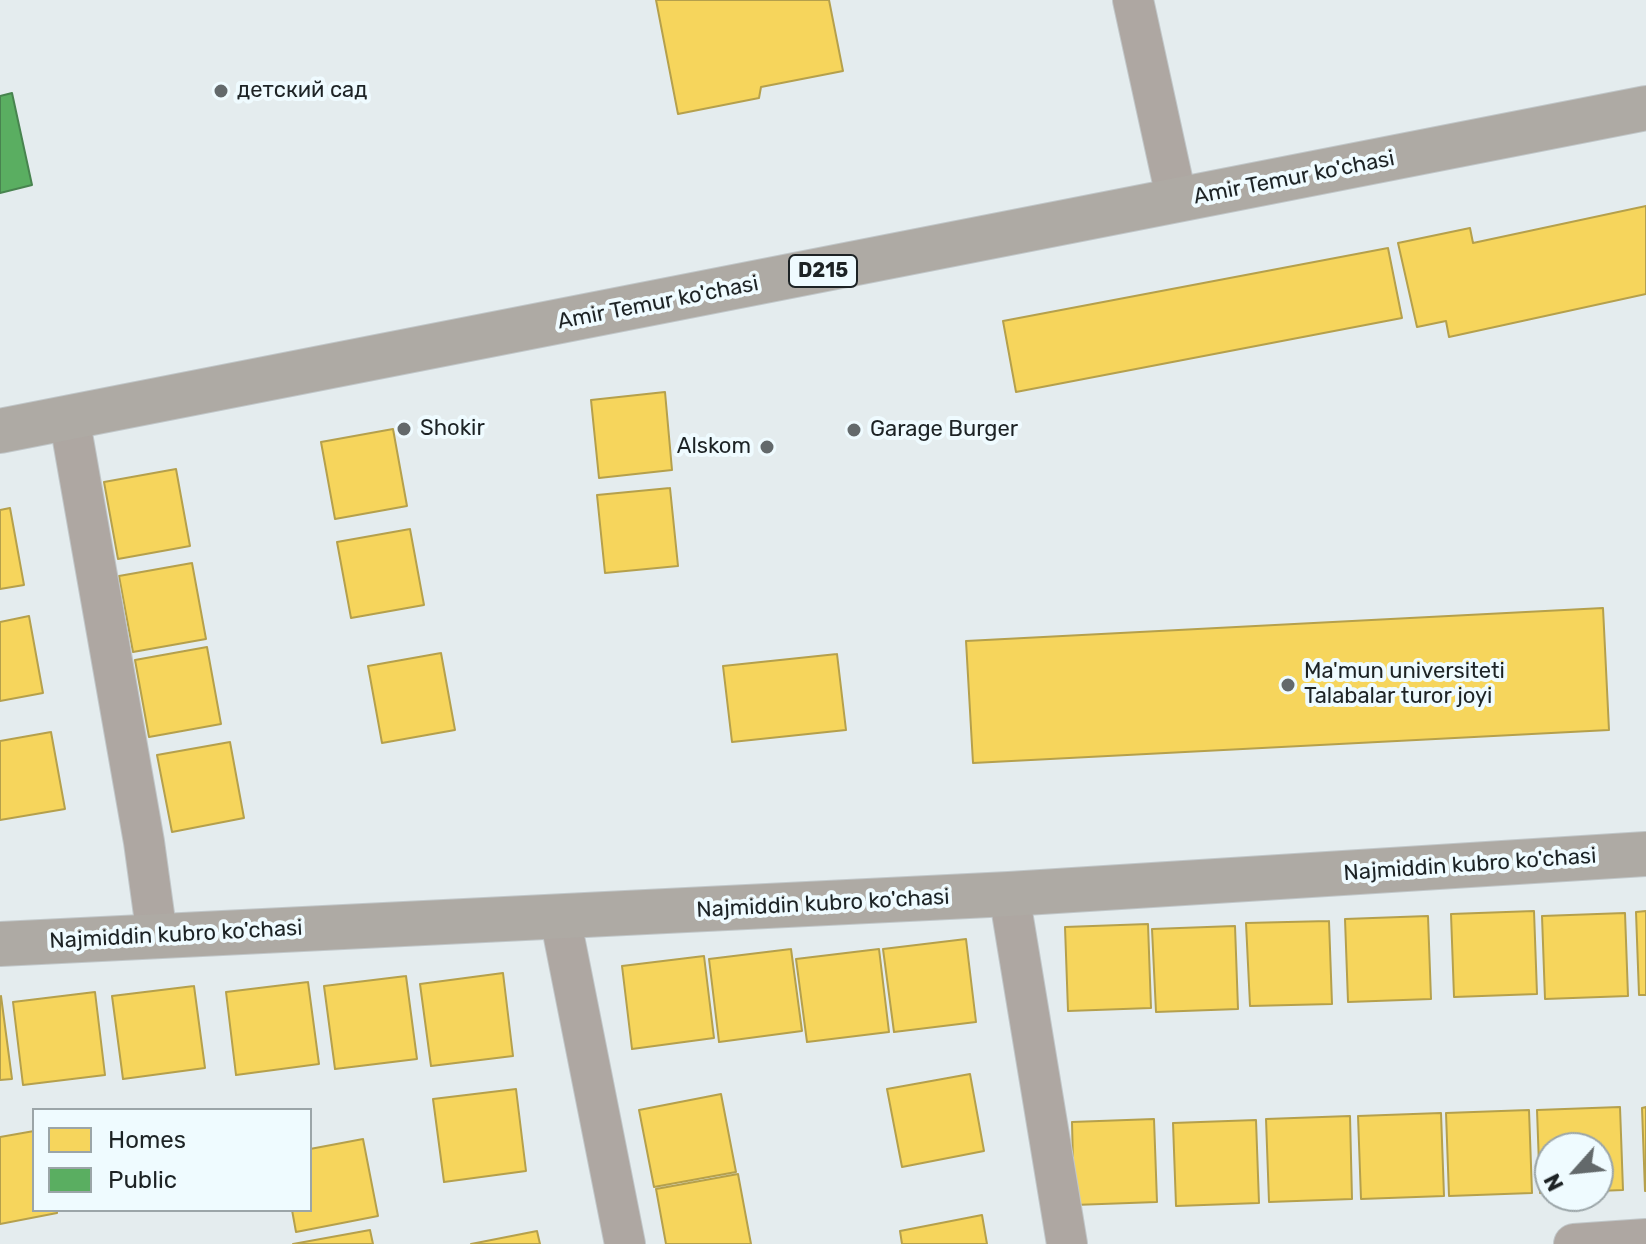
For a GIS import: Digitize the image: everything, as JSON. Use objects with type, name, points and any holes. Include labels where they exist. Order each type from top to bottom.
[{"type":"main road","name":"Amir Temur ko'chasi","points":[[0,431],[1646,108]]},
{"type":"main road","name":"Najmiddin kubro ko'chasi","points":[[0,944],[1009,894],[1646,854]]},
{"type":"street","points":[[1133,0],[1177,201]]},
{"type":"street","points":[[69,417],[144,842],[157,936]]},
{"type":"street","points":[[1009,894],[1067,1244]]},
{"type":"street","points":[[560,917],[625,1244]]},
{"type":"street","points":[[1574,1244],[1646,1239]]},
{"type":"building: Homes","points":[[656,0],[829,0],[843,71],[761,87],[759,98],[678,114]]},
{"type":"building: Homes","points":[[1646,206],[1646,294],[1449,337],[1446,321],[1417,327],[1398,243],[1470,228],[1473,243]]},
{"type":"building: Homes","points":[[1388,248],[1402,318],[1016,392],[1003,321]]},
{"type":"building: Homes","points":[[665,392],[672,470],[599,478],[591,400]]},
{"type":"building: Homes","points":[[393,429],[407,506],[335,519],[321,442]]},
{"type":"building: Homes","points":[[176,469],[190,546],[118,559],[104,482]]},
{"type":"building: Homes","points":[[670,488],[678,566],[605,573],[597,495]]},
{"type":"building: Homes","points":[[10,508],[24,585],[0,589],[0,510]]},
{"type":"building: Homes","points":[[410,529],[424,605],[351,618],[337,542]]},
{"type":"building: Homes","points":[[192,563],[206,639],[133,652],[119,576]]},
{"type":"building: Homes","name":"Ma'mun universiteti Talabalar turor joyi","points":[[1603,608],[1609,730],[973,763],[966,641]]},
{"type":"building: Homes","points":[[29,616],[43,693],[0,701],[0,622]]},
{"type":"building: Homes","points":[[207,647],[221,724],[149,737],[135,660]]},
{"type":"building: Homes","points":[[441,653],[455,730],[382,743],[368,666]]},
{"type":"building: Homes","points":[[837,654],[846,730],[732,742],[723,666]]},
{"type":"building: Homes","points":[[51,732],[65,809],[0,820],[0,741]]},
{"type":"building: Homes","points":[[230,742],[244,818],[172,832],[157,755]]},
{"type":"building: Homes","points":[[1534,911],[1537,994],[1454,997],[1451,914]]},
{"type":"building: Homes","points":[[1646,911],[1646,995],[1639,995],[1636,912]]},
{"type":"building: Homes","points":[[1625,913],[1628,996],[1545,999],[1542,916]]},
{"type":"building: Homes","points":[[1428,916],[1431,999],[1348,1002],[1345,919]]},
{"type":"building: Homes","points":[[1329,921],[1332,1004],[1250,1006],[1246,923]]},
{"type":"building: Homes","points":[[1148,924],[1151,1008],[1068,1011],[1065,927]]},
{"type":"building: Homes","points":[[1235,926],[1238,1009],[1156,1012],[1152,929]]},
{"type":"building: Homes","points":[[966,939],[976,1022],[894,1032],[883,949]]},
{"type":"building: Homes","points":[[791,949],[802,1031],[719,1042],[709,959]]},
{"type":"building: Homes","points":[[879,949],[889,1032],[807,1042],[796,959]]},
{"type":"building: Homes","points":[[704,956],[714,1038],[632,1049],[622,966]]},
{"type":"building: Homes","points":[[503,973],[513,1056],[431,1066],[420,984]]},
{"type":"building: Homes","points":[[406,976],[417,1059],[335,1069],[324,986]]},
{"type":"building: Homes","points":[[308,982],[319,1064],[236,1075],[226,992]]},
{"type":"building: Homes","points":[[194,986],[205,1068],[123,1079],[112,996]]},
{"type":"building: Homes","points":[[95,992],[105,1075],[23,1085],[13,1002]]},
{"type":"building: Homes","points":[[0,997],[12,1079],[0,1080]]},
{"type":"building: Homes","points":[[970,1074],[984,1151],[902,1167],[887,1089]]},
{"type":"building: Homes","points":[[516,1089],[526,1171],[444,1182],[433,1099]]},
{"type":"building: Homes","points":[[721,1094],[736,1172],[654,1187],[639,1110]]},
{"type":"building: Homes","points":[[1620,1107],[1623,1190],[1614,1190],[1614,1132],[1538,1132],[1537,1110]]},
{"type":"building: Homes","points":[[1646,1107],[1646,1191],[1645,1191],[1642,1108]]},
{"type":"building: Homes","points":[[1529,1110],[1532,1193],[1449,1196],[1446,1113]]},
{"type":"building: Homes","points":[[1441,1113],[1444,1196],[1361,1199],[1358,1116]]},
{"type":"building: Homes","points":[[1350,1116],[1352,1199],[1269,1202],[1266,1119]]},
{"type":"building: Homes","points":[[1154,1119],[1157,1202],[1074,1205],[1072,1122]]},
{"type":"building: Homes","points":[[1256,1120],[1259,1203],[1176,1206],[1173,1123]]},
{"type":"building: Homes","points":[[32,1131],[32,1212],[57,1213],[0,1224],[0,1137]]},
{"type":"building: Homes","points":[[363,1139],[378,1216],[296,1232],[292,1212],[312,1212],[312,1149]]},
{"type":"building: Homes","points":[[738,1174],[751,1244],[666,1244],[656,1189]]},
{"type":"building: Homes","points":[[982,1215],[987,1244],[902,1244],[900,1231]]},
{"type":"building: Homes","points":[[370,1230],[373,1244],[293,1244]]},
{"type":"building: Homes","points":[[537,1231],[540,1244],[471,1244]]},
{"type":"building: Public","points":[[12,93],[32,185],[0,193],[0,96]]},
{"type":"place","name":"детский сад","points":[[221,91]]},
{"type":"place","name":"Shokir","points":[[404,429]]},
{"type":"place","name":"Garage Burger","points":[[854,430]]},
{"type":"place","name":"Alskom","points":[[767,447]]},
{"type":"place","name":"Ma'mun universiteti Talabalar turor joyi","points":[[1288,685]]}]
